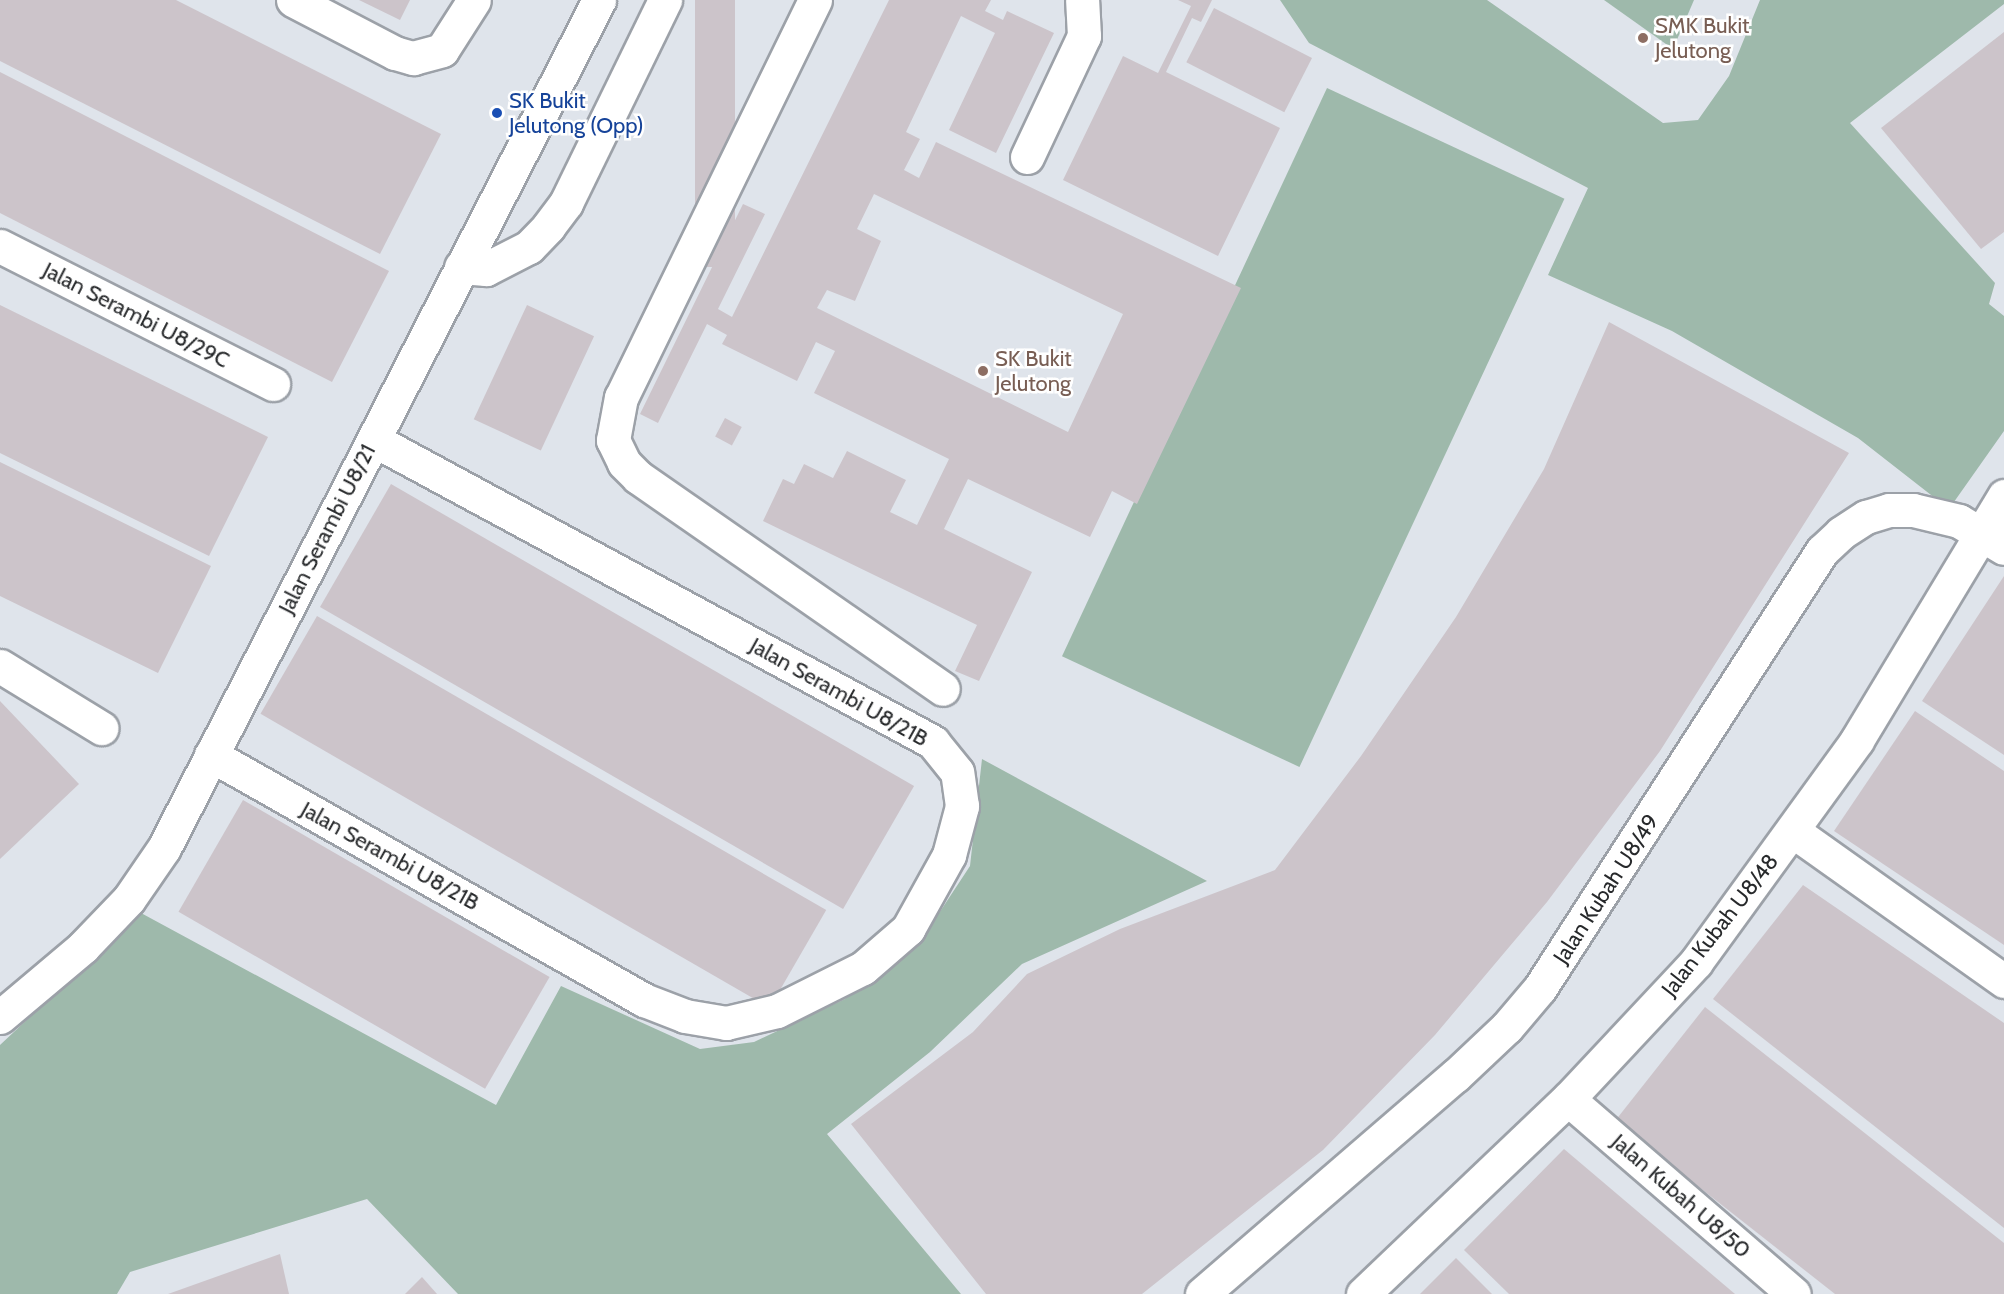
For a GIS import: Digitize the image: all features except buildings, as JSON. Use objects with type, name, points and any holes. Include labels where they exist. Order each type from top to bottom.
[{"type":"street","points":[[293,0],[395,53],[413,57],[442,50],[455,36],[474,0]]},
{"type":"street","name":"Jalan Serambi U8/21","points":[[0,1017],[82,947],[129,899],[164,848],[599,0]]},
{"type":"street","points":[[461,267],[486,269],[529,247],[548,227],[566,203],[665,0]]},
{"type":"street","points":[[815,0],[621,397],[612,440],[624,463],[638,477],[943,689]]},
{"type":"street","points":[[1027,157],[1084,36],[1082,0]]},
{"type":"street","name":"Jalan Serambi U8/29C","points":[[0,246],[273,384]]},
{"type":"street","name":"Jalan Serambi U8/21B","points":[[211,755],[644,1000],[685,1016],[726,1023],[777,1011],[863,968],[908,929],[950,855],[962,806],[957,772],[933,742],[374,440]]},
{"type":"street","name":"Jalan Kubah U8/48","points":[[1362,1294],[1568,1099],[1696,962],[1857,740],[1991,541],[2004,496]]},
{"type":"street","name":"Jalan Kubah U8/49","points":[[1202,1294],[1455,1076],[1507,1027],[1540,988],[1822,552],[1841,533],[1866,517],[1888,510],[1913,510],[1959,521],[1991,541]]},
{"type":"street","points":[[0,666],[101,728]]},
{"type":"street","points":[[1793,831],[2004,981]]},
{"type":"street","name":"Jalan Kubah U8/50","points":[[1568,1099],[1794,1294]]},
{"type":"green space","points":[[1280,0],[1487,0],[1663,123],[1698,120],[1729,76],[1760,0],[2004,0],[2004,4],[1850,123],[1995,283],[1989,304],[2004,316],[2004,431],[1949,509],[1858,438],[1672,331],[1548,275],[1588,188],[1309,43]]},
{"type":"green space","points":[[1604,0],[1694,0],[1673,49]]},
{"type":"green space","points":[[1327,88],[1564,199],[1299,767],[1062,656]]},
{"type":"green space","points":[[982,759],[1207,881],[1022,964],[930,1052],[827,1134],[961,1294],[458,1294],[367,1199],[130,1272],[117,1294],[0,1294],[0,1045],[141,913],[496,1105],[561,986],[700,1049],[754,1042],[845,999],[920,942],[970,866]]},
{"type":"place","name":"SMK Bukit Jelutong","points":[[1643,38]]},
{"type":"place","name":"SK Bukit Jelutong (Opp)","points":[[497,113]]},
{"type":"place","name":"SK Bukit Jelutong","points":[[983,371]]}]
